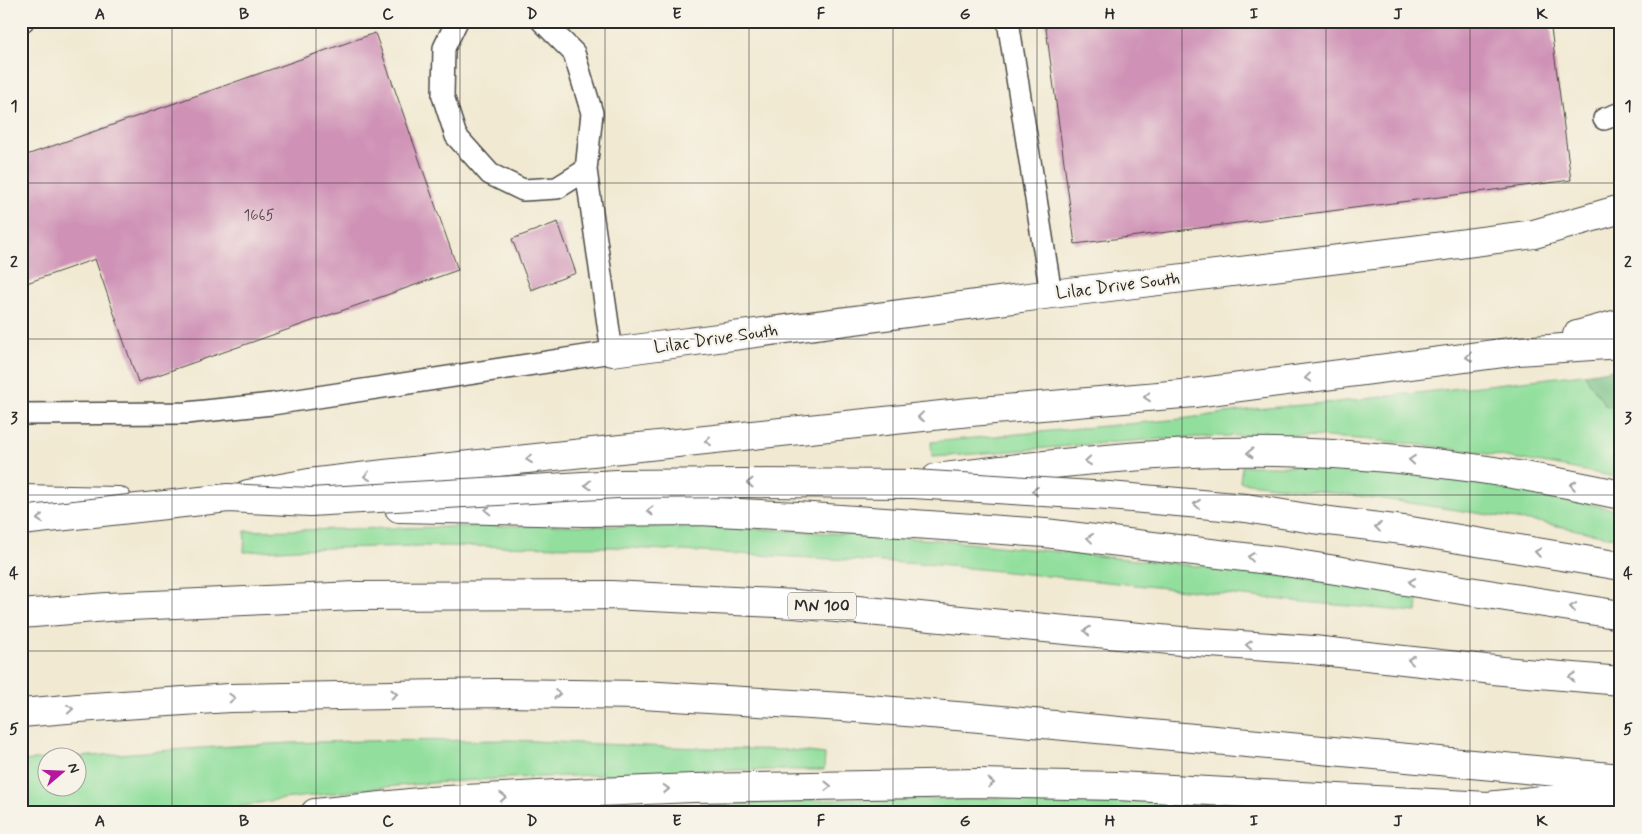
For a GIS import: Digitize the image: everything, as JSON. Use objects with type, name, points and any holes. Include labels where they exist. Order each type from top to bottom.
[{"type":"main road","name":"Lilac Drive South","points":[[612,352],[1051,294],[1534,234],[1621,209]]},
{"type":"main road","points":[[1518,351],[1621,323]]},
{"type":"main road","points":[[21,521],[228,498],[309,483],[970,412],[1194,392],[1518,351],[1621,344]]},
{"type":"main road","points":[[699,511],[1048,465],[1193,453],[1345,455],[1422,461],[1494,471],[1621,495]]},
{"type":"main road","points":[[228,498],[310,502],[452,492],[617,484],[914,484],[1109,496],[1246,508],[1313,519],[1411,531],[1621,566]]},
{"type":"main road","points":[[21,499],[584,512],[699,511],[893,522],[1054,534],[1285,562],[1621,615]]},
{"type":"main road","name":"MN 100","points":[[21,614],[108,607],[356,596],[611,595],[795,604],[1181,640],[1313,650],[1621,681]]},
{"type":"main road","points":[[21,713],[229,698],[495,693],[642,695],[969,716],[1621,778]]},
{"type":"main road","points":[[315,813],[429,801],[575,793],[978,783],[1117,786],[1488,806],[1621,791]]},
{"type":"lane","points":[[457,21],[444,48],[443,96],[456,136],[490,174],[523,190],[557,188],[586,170]]},
{"type":"lane","points":[[21,414],[186,413],[272,404],[612,352],[586,170],[592,113],[574,53],[542,21]]},
{"type":"lane","points":[[1008,21],[1051,294]]},
{"type":"green space","points":[[1621,368],[1621,410],[1605,405],[1584,374]]},
{"type":"green space","points":[[1584,374],[1605,405],[1621,410],[1621,478],[1543,463],[1464,451],[1385,441],[1306,436],[1212,436],[932,457],[931,442],[1181,419],[1255,409],[1337,402]]},
{"type":"green space","points":[[1242,466],[1340,468],[1411,474],[1552,496],[1621,511],[1621,539],[1543,523],[1383,499],[1240,482]]},
{"type":"green space","points":[[551,525],[763,529],[939,540],[1256,572],[1350,585],[1418,597],[1417,612],[939,565],[612,547],[416,546],[244,552],[245,531]]},
{"type":"green space","points":[[510,740],[790,750],[825,754],[824,770],[739,770],[445,782],[275,800],[208,813],[21,813],[21,761],[38,760],[38,796],[88,796],[88,756],[293,743]]},
{"type":"green space","points":[[1003,797],[1186,802],[1312,813],[507,813],[850,799]]},
{"type":"building","points":[[1045,21],[1550,21],[1571,180],[1075,244]]},
{"type":"building","points":[[375,33],[458,270],[138,382],[95,259],[21,285],[21,157]]},
{"type":"building","points":[[558,222],[576,273],[531,290],[512,239]]}]
